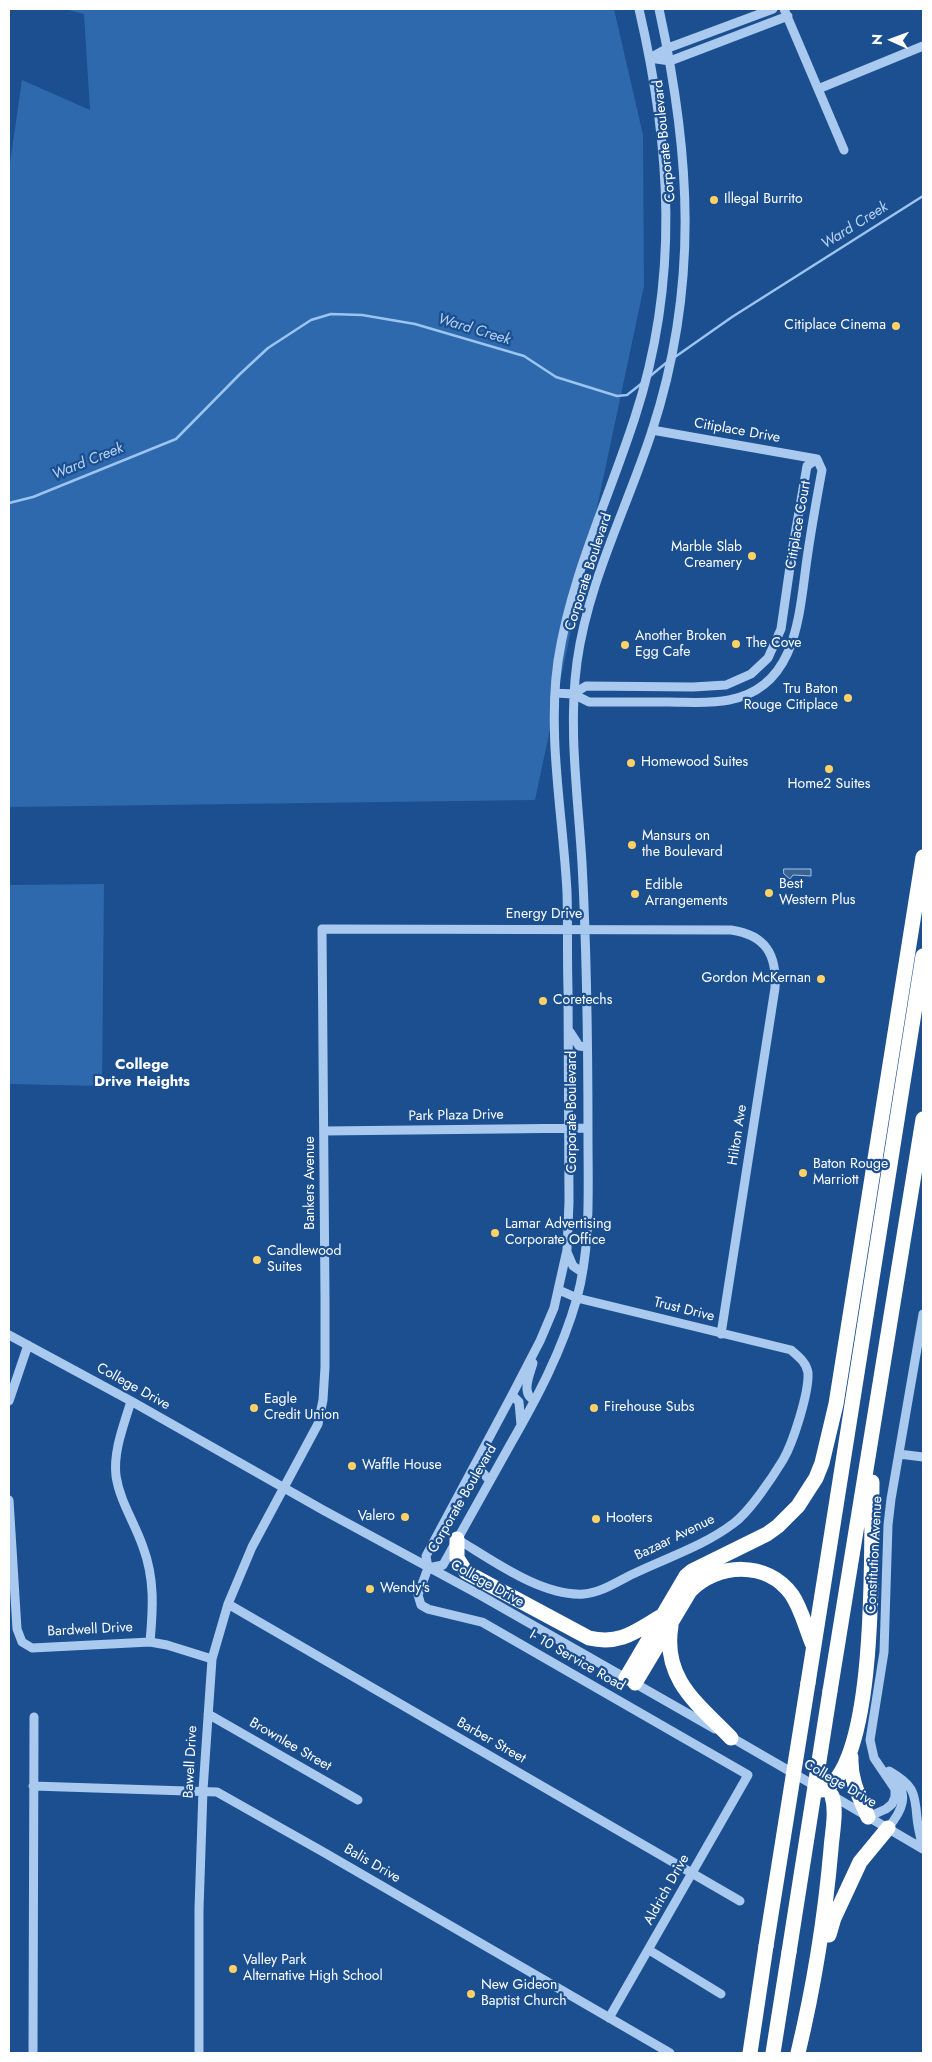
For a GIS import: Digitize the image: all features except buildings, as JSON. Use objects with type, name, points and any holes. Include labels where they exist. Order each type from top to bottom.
[{"type":"highway","points":[[631,1680],[668,1616],[681,1582],[692,1571],[758,1539],[788,1517],[807,1493],[822,1463],[838,1394],[923,857]]},
{"type":"highway","points":[[750,2053],[923,956]]},
{"type":"highway","points":[[772,2053],[923,1119]]},
{"type":"highway","points":[[812,1995],[826,1896],[833,1817],[827,1793],[846,1766],[852,1745],[863,1698],[869,1644],[872,1433]]},
{"type":"highway","points":[[457,1540],[457,1558],[461,1568],[466,1572],[589,1638],[608,1641],[629,1636],[668,1616],[702,1580],[723,1570],[748,1570],[771,1577],[791,1594],[800,1611],[813,1647]]},
{"type":"highway","points":[[668,1616],[669,1650],[677,1678],[692,1698],[730,1738]]},
{"type":"highway","points":[[852,1745],[851,1770],[853,1785],[868,1816]]},
{"type":"highway","points":[[798,2053],[834,1918],[860,1862],[888,1828]]},
{"type":"street","name":"Corporate Boulevard","points":[[639,9],[650,58],[665,166],[667,224],[665,273],[658,330],[649,374],[565,623],[558,663],[556,693],[554,744],[564,849],[568,929],[569,1202],[567,1250],[554,1308],[533,1355],[426,1556],[428,1568],[443,1565],[535,1400],[561,1348],[577,1298],[582,1272],[588,1222],[587,1047],[585,929],[578,792],[573,747],[573,694],[586,617],[652,430],[671,362],[680,312],[684,262],[685,170],[668,48],[659,9]]},
{"type":"street","points":[[650,58],[668,48],[773,9]]},
{"type":"street","points":[[650,58],[670,61],[786,12],[844,150]]},
{"type":"street","points":[[818,88],[923,46]]},
{"type":"street","name":"Citiplace Drive","points":[[652,430],[817,459]]},
{"type":"street","name":"Citiplace Court","points":[[556,693],[573,694],[588,702],[662,702],[728,700],[760,687],[781,668],[794,639],[822,470],[817,459],[807,466],[792,546],[779,634],[768,658],[751,674],[726,685],[586,686],[573,694]]},
{"type":"street","points":[[792,546],[808,549]]},
{"type":"street","points":[[779,634],[794,639]]},
{"type":"street","points":[[741,679],[749,693]]},
{"type":"street","points":[[662,686],[662,702]]},
{"type":"street","name":"Energy Drive","points":[[322,929],[731,930],[743,932],[763,944]]},
{"type":"street","name":"Bankers Avenue","points":[[283,1488],[318,1424],[323,1400],[325,1367],[325,1132],[322,929]]},
{"type":"street","name":"Hilton Ave","points":[[722,1334],[775,988],[775,963],[763,944]]},
{"type":"street","points":[[568,1030],[579,1046],[587,1047]]},
{"type":"street","name":"Park Plaza Drive","points":[[325,1132],[588,1128]]},
{"type":"street","points":[[567,1250],[573,1266],[582,1272]]},
{"type":"street","name":"Trust Drive","points":[[559,1290],[577,1298],[791,1350],[801,1358]]},
{"type":"street","name":"Constitution Avenue","points":[[868,1816],[886,1809],[892,1804],[895,1797],[895,1790],[871,1750],[870,1740],[884,1652],[888,1525],[923,1314]]},
{"type":"street","name":"College Drive","points":[[9,1335],[631,1680],[923,1849]]},
{"type":"street","points":[[9,1401],[28,1345]]},
{"type":"street","points":[[533,1355],[527,1390],[528,1396],[535,1400]]},
{"type":"street","name":"Bazaar Avenue","points":[[457,1540],[541,1587],[560,1592],[585,1594],[607,1587],[710,1539],[735,1522],[750,1506],[784,1459],[804,1398],[808,1372],[801,1358]]},
{"type":"street","points":[[512,1395],[519,1402],[521,1426]]},
{"type":"street","points":[[131,1401],[117,1449],[116,1475],[123,1502],[143,1546],[150,1569],[153,1596],[150,1642]]},
{"type":"street","points":[[899,1454],[923,1457]]},
{"type":"street","points":[[476,1465],[490,1481]]},
{"type":"street","name":"Bawell Drive","points":[[199,2053],[203,1790],[212,1659],[228,1604],[252,1547],[283,1488]]},
{"type":"street","name":"Bardwell Drive","points":[[9,1500],[17,1629],[22,1642],[32,1648],[150,1642],[167,1645],[212,1659]]},
{"type":"street","name":"I- 10 Service Road","points":[[428,1568],[418,1595],[421,1605],[428,1609],[482,1622],[748,1775]]},
{"type":"street","name":"Barber Street","points":[[228,1604],[740,1902]]},
{"type":"street","name":"Brownlee Street","points":[[208,1714],[358,1800]]},
{"type":"street","points":[[33,2053],[34,1718]]},
{"type":"street","points":[[880,1766],[906,1782],[913,1791],[923,1849]]},
{"type":"street","points":[[888,1828],[898,1815],[904,1797],[900,1785],[890,1771]]},
{"type":"street","name":"Aldrich Drive","points":[[609,2018],[748,1775]]},
{"type":"street","name":"Balis Drive","points":[[33,1786],[203,1790],[217,1792],[312,1845],[670,2053]]},
{"type":"street","points":[[649,1950],[721,1994]]},
{"type":"shaded area","points":[[64,9],[614,9],[643,135],[644,286],[535,800],[9,807],[9,170],[22,80],[90,110],[84,14]]},
{"type":"shaded area","points":[[784,869],[811,869],[811,876],[793,875],[790,879],[784,874]]},
{"type":"shaded area","points":[[104,884],[102,1086],[9,1084],[9,885]]},
{"type":"waterway","name":"Ward Creek","points":[[675,357],[732,317],[923,196]]},
{"type":"waterway","name":"Ward Creek","points":[[9,503],[33,497],[176,439],[268,348],[311,320],[331,314],[362,315],[415,324],[524,356],[556,377],[617,396],[627,395],[641,384]]},
{"type":"waterway","name":"Ward Creek","points":[[649,377],[666,363]]},
{"type":"place","name":"Illegal Burrito","points":[[714,200]]},
{"type":"place","name":"Citiplace Cinema","points":[[896,326]]},
{"type":"place","name":"Marble Slab Creamery","points":[[752,556]]},
{"type":"place","name":"The Cove","points":[[736,644]]},
{"type":"place","name":"Another Broken Egg Cafe","points":[[625,645]]},
{"type":"place","name":"Tru Baton Rouge Citiplace","points":[[848,698]]},
{"type":"place","name":"Homewood Suites","points":[[631,763]]},
{"type":"place","name":"Home2 Suites","points":[[829,769]]},
{"type":"place","name":"Mansurs on the Boulevard","points":[[632,845]]},
{"type":"place","name":"Best Western Plus","points":[[769,893]]},
{"type":"place","name":"Edible Arrangements","points":[[635,894]]},
{"type":"place","name":"Gordon McKernan","points":[[821,979]]},
{"type":"place","name":"Coretechs","points":[[543,1001]]},
{"type":"place","name":"Baton Rouge Marriott","points":[[803,1173]]},
{"type":"place","name":"Lamar Advertising Corporate Office","points":[[495,1233]]},
{"type":"place","name":"Candlewood Suites","points":[[257,1260]]},
{"type":"place","name":"Eagle Credit Union","points":[[254,1408]]},
{"type":"place","name":"Firehouse Subs","points":[[594,1408]]},
{"type":"place","name":"Waffle House","points":[[352,1466]]},
{"type":"place","name":"Valero","points":[[405,1517]]},
{"type":"place","name":"Hooters","points":[[596,1519]]},
{"type":"place","name":"Wendy's","points":[[370,1589]]},
{"type":"place","name":"Valley Park Alternative High School","points":[[233,1969]]},
{"type":"place","name":"New Gideon Baptist Church","points":[[471,1994]]},
{"type":"district","name":"College Drive Heights","points":[[142,1074]]}]
